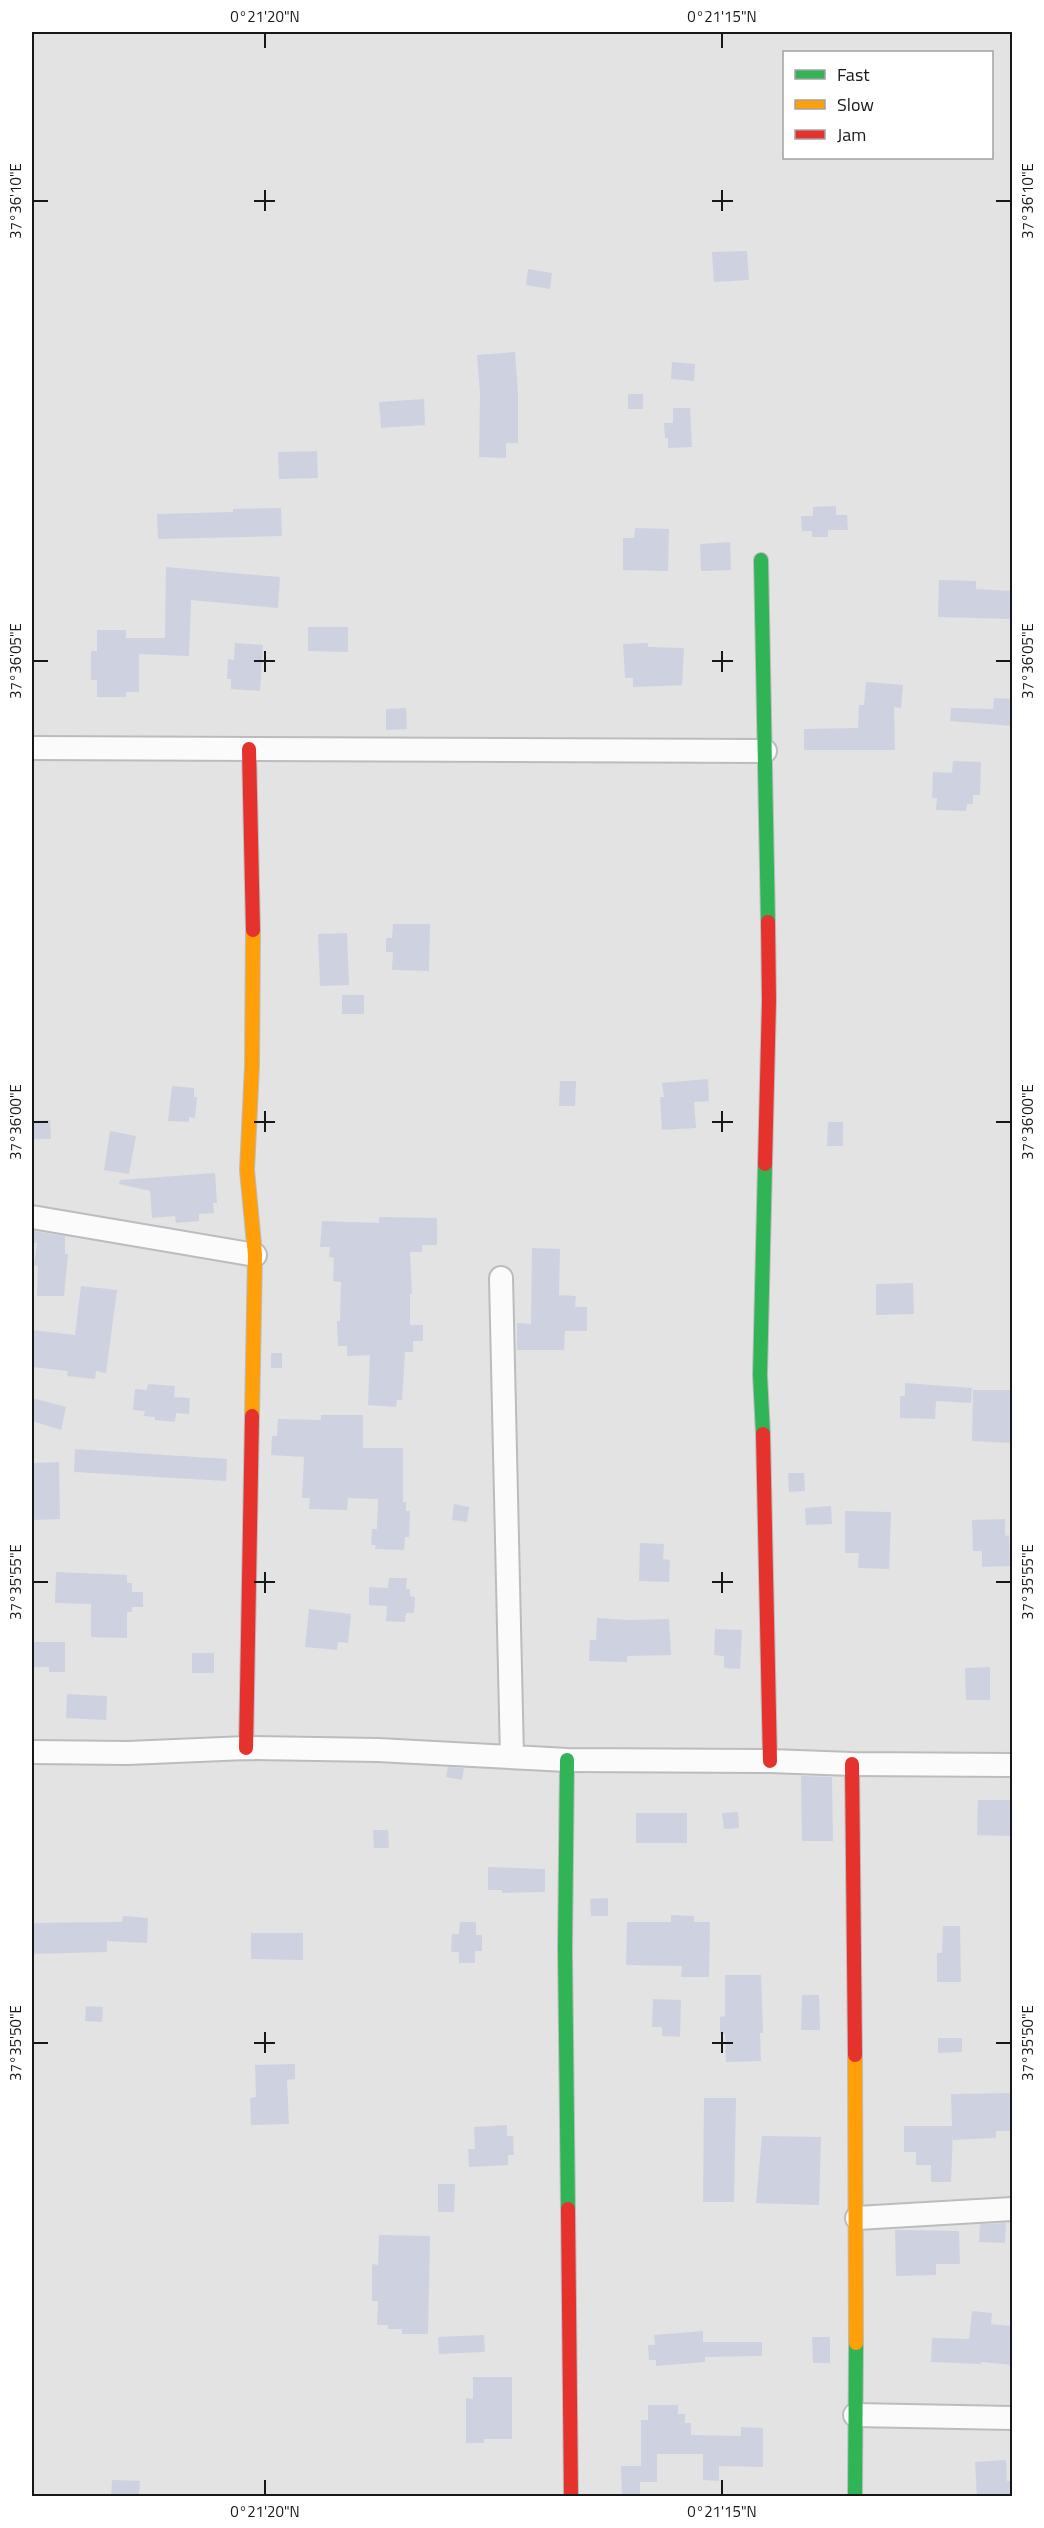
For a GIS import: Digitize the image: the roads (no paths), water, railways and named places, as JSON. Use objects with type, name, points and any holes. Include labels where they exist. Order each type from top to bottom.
[{"type":"street","points":[[761,560],[769,1001],[760,1375],[766,1500],[770,1761]]},
{"type":"street","points":[[32,748],[765,751]]},
{"type":"street","points":[[246,1749],[255,1255],[247,1170],[252,1066],[253,960],[249,748]]},
{"type":"street","points":[[32,1217],[255,1255]]},
{"type":"street","points":[[501,1278],[512,1757]]},
{"type":"street","points":[[32,1752],[378,1750],[567,1760],[1012,1765]]},
{"type":"street","points":[[567,1760],[565,1949],[571,2496]]},
{"type":"street","points":[[852,1764],[857,2218],[855,2496]]},
{"type":"street","points":[[857,2218],[1012,2209]]},
{"type":"street","points":[[855,2415],[1012,2418]]}]
